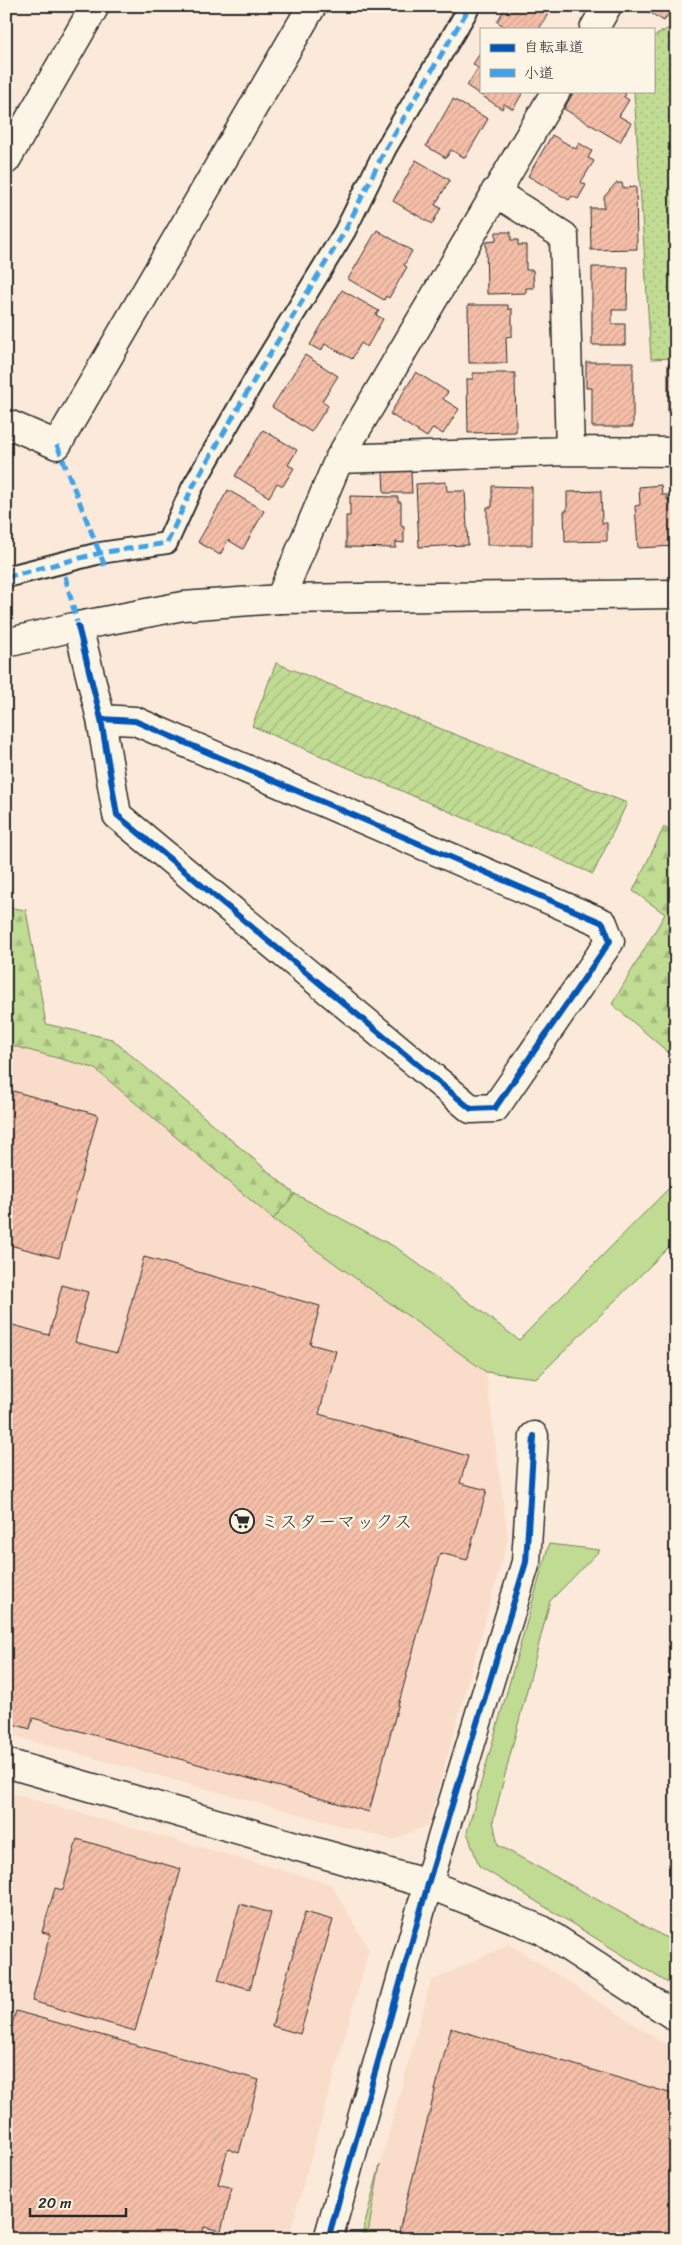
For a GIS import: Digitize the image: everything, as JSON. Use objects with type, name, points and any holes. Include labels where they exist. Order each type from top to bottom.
[{"type":"street","points":[[6,160],[95,6]]},
{"type":"street","points":[[6,423],[57,445],[312,6]]},
{"type":"street","points":[[6,577],[100,553],[167,543],[192,488],[256,375],[345,231],[386,148],[470,6]]},
{"type":"street","points":[[595,28],[607,6]]},
{"type":"street","points":[[280,599],[338,459],[555,92]]},
{"type":"street","points":[[495,192],[564,236],[570,451]]},
{"type":"street","points":[[338,459],[570,451],[676,452]]},
{"type":"street","points":[[6,643],[78,626],[183,606],[280,599],[676,594]]},
{"type":"street","points":[[78,626],[101,719],[117,815],[471,1109],[495,1108],[610,941],[602,923],[584,915],[135,721],[101,719]]},
{"type":"street","points":[[328,2239],[428,1884],[526,1562],[534,1436]]},
{"type":"street","points":[[6,1763],[428,1884],[542,1930],[676,2018]]},
{"type":"shaded area","name":"ミスターマックス","points":[[6,1044],[94,1068],[273,1219],[486,1372],[508,1539],[428,1825],[393,1840],[6,1734]]},
{"type":"shaded area","points":[[6,1792],[331,1884],[369,1950],[288,2239],[6,2239]]},
{"type":"shaded area","points":[[509,1944],[676,2051],[676,2239],[367,2239],[380,2165],[431,1981]]},
{"type":"green space","points":[[676,24],[676,358],[651,359],[634,92],[654,92],[654,36]]},
{"type":"green space","points":[[276,663],[627,803],[593,874],[252,726]]},
{"type":"green space","points":[[664,827],[676,831],[676,1059],[612,1004],[665,914],[633,891]]},
{"type":"green space","points":[[6,907],[26,910],[46,1024],[112,1039],[295,1194],[273,1219],[94,1068],[6,1044]]},
{"type":"green space","points":[[676,1181],[676,1240],[537,1378],[486,1372],[273,1219],[295,1194],[397,1248],[519,1340]]},
{"type":"green space","points":[[549,1544],[600,1550],[550,1601],[493,1821],[498,1845],[676,1943],[676,1988],[479,1866],[467,1832]]},
{"type":"green space","points":[[380,2165],[367,2239],[361,2239]]},
{"type":"building","points":[[506,6],[553,6],[540,28],[507,28],[497,22]]},
{"type":"building","points":[[646,6],[673,6],[664,21],[644,9]]},
{"type":"building","points":[[480,54],[480,92],[523,92],[513,109],[504,104],[502,109],[467,86],[478,68],[473,64]]},
{"type":"building","points":[[573,92],[623,92],[626,94],[624,97],[629,100],[619,116],[631,123],[620,142],[564,109]]},
{"type":"building","points":[[453,99],[488,119],[465,158],[451,150],[446,158],[426,146]]},
{"type":"building","points":[[552,135],[576,149],[579,143],[592,151],[588,158],[594,161],[581,182],[586,185],[578,199],[572,196],[569,200],[528,176]]},
{"type":"building","points":[[416,160],[450,180],[435,205],[441,208],[432,224],[393,201]]},
{"type":"building","points":[[616,183],[622,183],[623,188],[636,187],[637,249],[591,250],[590,208],[604,208],[604,197]]},
{"type":"building","points":[[377,230],[412,251],[404,265],[407,267],[389,298],[386,296],[384,300],[348,279]]},
{"type":"building","points":[[496,232],[511,232],[511,240],[518,240],[518,245],[526,245],[526,270],[533,270],[534,288],[526,288],[526,293],[487,294],[486,242],[496,241]]},
{"type":"building","points":[[592,267],[628,267],[627,310],[612,310],[612,324],[625,324],[625,345],[592,345]]},
{"type":"building","points":[[342,290],[379,311],[376,315],[383,319],[367,347],[361,343],[352,359],[325,344],[321,351],[310,345]]},
{"type":"building","points":[[468,305],[508,305],[508,309],[512,309],[512,336],[506,337],[507,363],[469,363]]},
{"type":"building","points":[[305,355],[338,376],[322,401],[328,406],[311,432],[272,407]]},
{"type":"building","points":[[586,362],[633,362],[633,427],[592,427],[592,388],[586,388]]},
{"type":"building","points":[[668,364],[676,364],[676,413],[668,413]]},
{"type":"building","points":[[416,372],[448,392],[443,399],[459,409],[443,434],[433,428],[427,437],[390,414]]},
{"type":"building","points":[[473,373],[515,373],[516,432],[468,433],[467,379],[473,379]]},
{"type":"building","points":[[263,430],[297,450],[288,465],[294,468],[283,486],[277,483],[269,497],[235,476]]},
{"type":"building","points":[[411,471],[412,493],[384,493],[383,472]]},
{"type":"building","points":[[446,482],[447,491],[465,491],[468,545],[419,547],[416,484]]},
{"type":"building","points":[[661,485],[662,495],[667,495],[667,500],[676,499],[676,546],[638,548],[635,506],[640,505],[639,487]]},
{"type":"building","points":[[492,486],[532,487],[532,545],[487,545],[487,507],[492,507]]},
{"type":"building","points":[[228,490],[264,511],[243,549],[228,540],[220,555],[198,542]]},
{"type":"building","points":[[601,491],[602,523],[607,523],[607,541],[565,542],[564,511],[567,511],[567,492]]},
{"type":"building","points":[[350,496],[398,497],[398,502],[401,502],[401,526],[404,527],[404,543],[396,542],[396,548],[346,547],[346,516],[350,516]]},
{"type":"building","points":[[6,1089],[98,1115],[59,1258],[6,1244]]},
{"type":"building","name":"ミスターマックス","points":[[144,1257],[320,1306],[310,1344],[336,1351],[319,1414],[468,1456],[460,1483],[487,1490],[467,1560],[440,1553],[369,1812],[33,1718],[30,1729],[6,1722],[6,1323],[49,1335],[62,1285],[88,1292],[75,1342],[117,1353]]},
{"type":"building","points":[[77,1839],[181,1869],[135,2031],[32,2001],[50,1934],[42,1932],[55,1888],[63,1890]]},
{"type":"building","points":[[240,1904],[271,1913],[250,1989],[218,1980]]},
{"type":"building","points":[[305,1912],[333,1920],[300,2034],[272,2026]]},
{"type":"building","points":[[16,2011],[259,2080],[239,2153],[228,2149],[218,2184],[232,2188],[221,2231],[204,2227],[201,2239],[6,2239],[6,2045]]},
{"type":"building","points":[[451,2028],[676,2095],[676,2239],[397,2239]]},
{"type":"marked path","points":[[6,577],[100,553],[167,543],[192,488],[257,375],[345,231],[386,148],[470,6]]},
{"type":"marked path","points":[[57,445],[106,569]]},
{"type":"marked path","points":[[65,576],[78,626]]},
{"type":"cycle path","points":[[78,626],[101,719],[117,815],[471,1109],[495,1108],[610,941],[603,923],[135,721],[101,719]]},
{"type":"cycle path","points":[[328,2239],[428,1884],[526,1562],[534,1436]]},
{"type":"place","name":"ミスターマックス","points":[[242,1521]]}]
